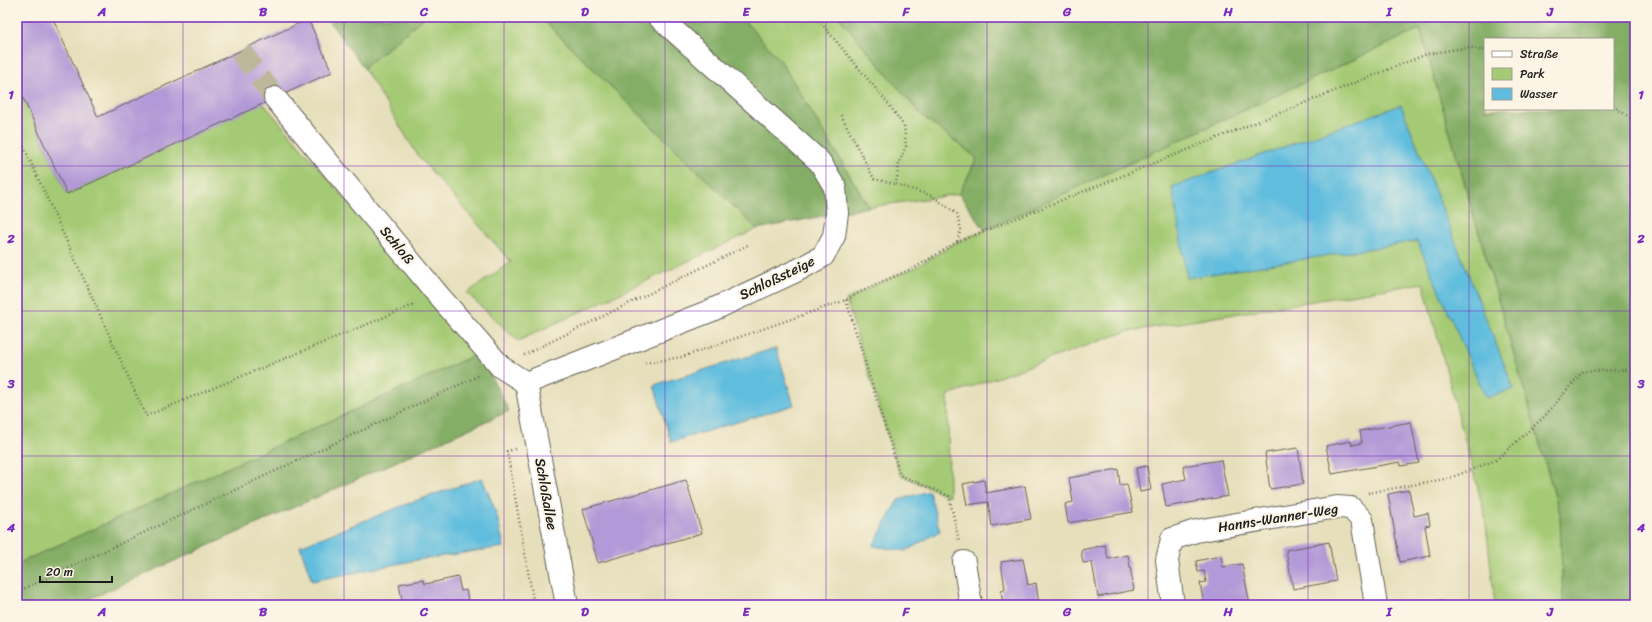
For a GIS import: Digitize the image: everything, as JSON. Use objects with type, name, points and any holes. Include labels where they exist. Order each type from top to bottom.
[{"type":"street","name":"Schloßsteige","points":[[526,383],[710,311],[798,270],[823,256],[834,236],[837,213],[835,187],[820,162],[659,17]]},
{"type":"street","name":"Schloß","points":[[275,98],[439,296],[491,371],[526,383]]},
{"type":"street","name":"Schloßallee","points":[[526,383],[567,605]]},
{"type":"street","name":"Hanns-Wanner-Weg","points":[[1173,605],[1167,560],[1172,539],[1196,531],[1337,507],[1351,508],[1362,520],[1376,605]]},
{"type":"street","points":[[964,562],[972,605]]},
{"type":"path","points":[[816,17],[904,126],[906,146],[900,163],[896,184]]},
{"type":"path","points":[[643,364],[682,357],[846,300],[870,287],[916,267],[957,242],[1427,54],[1470,47],[1484,51]]},
{"type":"path","points":[[1614,107],[1635,121]]},
{"type":"path","points":[[841,115],[874,179],[896,184],[932,196],[957,214],[961,229],[957,242]]},
{"type":"path","points":[[17,132],[146,416],[430,298],[439,296]]},
{"type":"path","points":[[17,592],[491,371],[748,245]]},
{"type":"path","points":[[846,300],[900,476],[949,496],[964,562]]},
{"type":"path","points":[[1351,508],[1366,494],[1450,478],[1496,460],[1544,418],[1583,371],[1627,370],[1635,381]]},
{"type":"path","points":[[534,605],[508,451],[537,445]]},
{"type":"green space","points":[[319,17],[424,17],[364,68],[327,19]]},
{"type":"green space","points":[[424,17],[540,17],[757,229],[518,341],[467,293],[511,262],[418,156],[364,68]]},
{"type":"green space","points":[[540,17],[741,17],[780,60],[869,207],[757,229]]},
{"type":"green space","points":[[741,17],[839,17],[921,115],[977,158],[959,194],[869,207],[780,60]]},
{"type":"green space","points":[[839,17],[1635,17],[1635,605],[1563,605],[1560,514],[1420,29],[985,230],[959,194],[977,158],[921,115]]},
{"type":"green space","points":[[1420,29],[1560,514],[1563,605],[1495,605],[1485,515],[1423,283],[1125,332],[948,395],[949,496],[900,475],[846,300],[870,287],[916,267],[957,242]]},
{"type":"green space","points":[[17,85],[67,194],[263,103],[430,298],[475,355],[17,564]]},
{"type":"green space","points":[[475,355],[488,371],[509,411],[76,605],[17,605],[17,564]]},
{"type":"water","points":[[1401,105],[1514,389],[1486,398],[1417,241],[1187,278],[1172,187]]},
{"type":"water","points":[[776,348],[794,405],[671,442],[654,385]]},
{"type":"water","points":[[482,478],[496,512],[504,547],[417,560],[312,581],[300,546],[412,502]]},
{"type":"water","points":[[929,491],[940,531],[906,551],[873,546],[898,500]]},
{"type":"building","points":[[17,17],[52,17],[98,117],[308,19],[332,72],[67,194],[17,85]]},
{"type":"building","points":[[1411,422],[1419,463],[1401,466],[1400,462],[1332,474],[1326,446],[1351,441],[1352,445],[1362,443],[1360,431]]},
{"type":"building","points":[[1298,448],[1303,484],[1270,489],[1265,453]]},
{"type":"building","points":[[1221,460],[1228,496],[1166,507],[1162,484],[1186,479],[1183,466]]},
{"type":"building","points":[[1147,466],[1151,490],[1140,492],[1136,468]]},
{"type":"building","points":[[1118,469],[1120,485],[1127,484],[1133,512],[1068,523],[1065,504],[1073,502],[1069,478]]},
{"type":"building","points":[[686,480],[702,533],[598,563],[583,509]]},
{"type":"building","points":[[984,480],[986,493],[1025,486],[1031,519],[992,526],[988,502],[967,505],[963,484]]},
{"type":"building","points":[[1409,490],[1414,516],[1428,513],[1430,525],[1425,526],[1430,556],[1400,562],[1388,494]]},
{"type":"building","points":[[1329,542],[1336,581],[1293,589],[1286,550]]},
{"type":"building","points":[[1105,545],[1108,559],[1128,555],[1134,590],[1098,597],[1092,562],[1083,563],[1081,550]]},
{"type":"building","points":[[1221,556],[1223,567],[1242,564],[1250,605],[1204,605],[1200,583],[1206,582],[1204,571],[1198,572],[1196,561]]},
{"type":"building","points":[[1023,559],[1028,585],[1036,583],[1039,605],[1003,605],[1001,590],[1005,589],[1001,562]]},
{"type":"building","points":[[458,577],[461,591],[466,590],[469,605],[403,605],[399,584],[423,580],[425,584]]},
{"type":"building","points":[[1443,601],[1444,605],[1423,604]]},
{"type":"tunnel","points":[[240,51],[275,98]]}]
